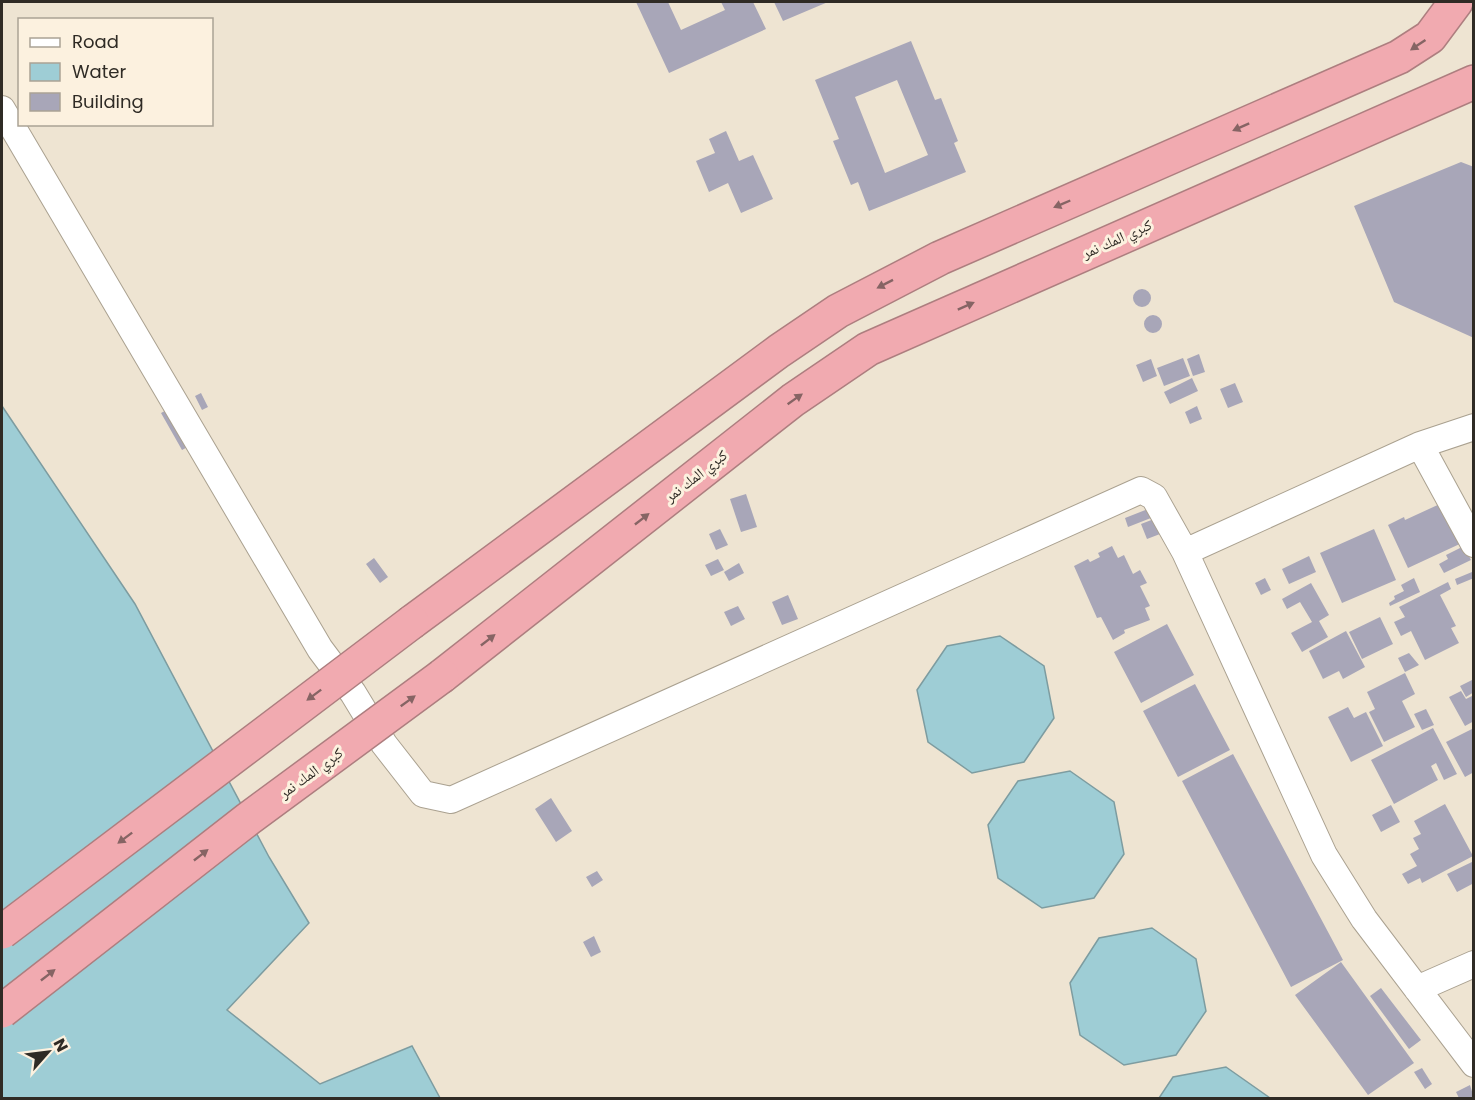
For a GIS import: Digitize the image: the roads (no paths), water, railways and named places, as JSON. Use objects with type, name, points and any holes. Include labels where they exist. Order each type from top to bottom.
[{"type":"highway","points":[[2,932],[412,622],[779,351],[838,311],[883,285],[992,233],[1399,57],[1430,37],[1456,2]]},
{"type":"highway","name":"كبري المك نمر","points":[[2,1011],[248,819],[442,676],[793,400],[868,350],[1473,82]]},
{"type":"street","points":[[2,109],[320,649],[353,693],[384,744],[423,794],[451,800],[1141,490],[1154,497],[1185,552],[1324,855],[1364,919],[1473,1064]]},
{"type":"street","points":[[1185,552],[1420,445],[1473,427]]},
{"type":"street","points":[[1420,445],[1473,544]]},
{"type":"street","points":[[1417,989],[1473,964]]},
{"type":"water","points":[[2,406],[135,604],[269,857],[309,923],[227,1010],[320,1084],[412,1046],[440,1098],[2,1098]]},
{"type":"water","points":[[1000,636],[1044,666],[1054,718],[1024,762],[972,773],[928,742],[917,690],[947,646]]},
{"type":"water","points":[[1070,771],[1114,802],[1124,854],[1094,898],[1042,908],[998,878],[988,825],[1018,781]]},
{"type":"water","points":[[1152,928],[1196,959],[1206,1011],[1176,1055],[1124,1065],[1080,1035],[1070,983],[1099,938]]},
{"type":"water","points":[[1226,1067],[1270,1098],[1159,1098],[1173,1077]]}]
